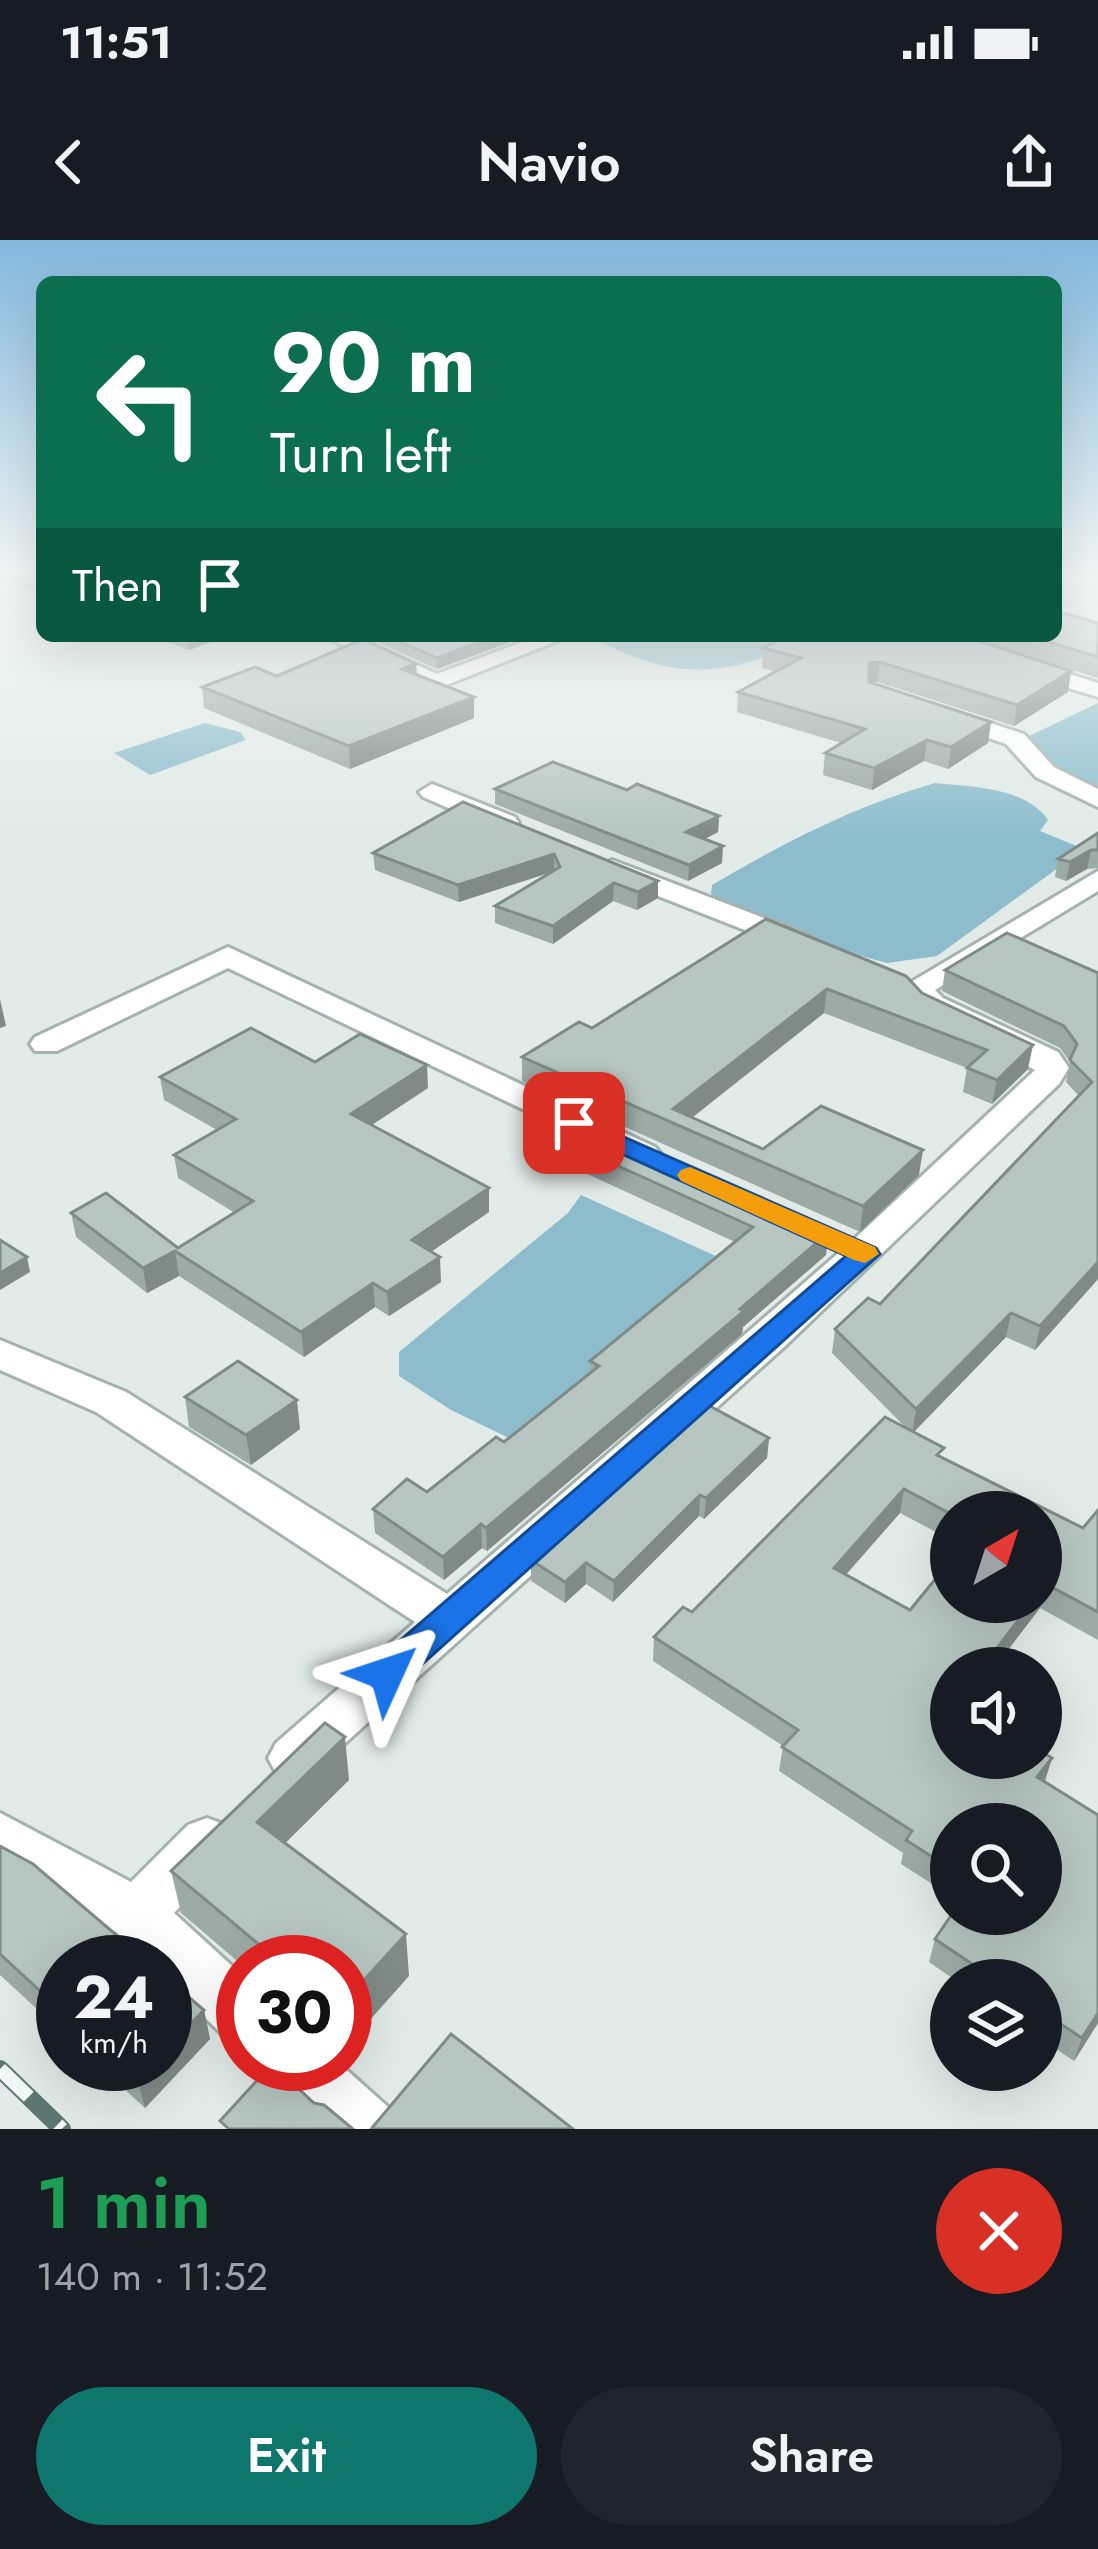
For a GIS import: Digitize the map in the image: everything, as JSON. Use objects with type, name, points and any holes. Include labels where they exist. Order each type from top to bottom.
[{"type":"street","points":[[386,659],[436,682],[497,659]]},
{"type":"street","points":[[1000,659],[1098,690]]},
{"type":"street","points":[[916,706],[1015,739],[1045,772],[1098,799]]},
{"type":"street","points":[[432,792],[537,836]]},
{"type":"street","points":[[579,854],[833,955]]},
{"type":"street","points":[[265,1784],[866,1254],[1053,1069],[1046,1058],[932,1004],[905,984],[1098,879]]},
{"type":"street","points":[[46,1044],[228,956],[677,1170]]},
{"type":"street","points":[[824,1235],[866,1254]]},
{"type":"street","points":[[0,1354],[111,1402],[448,1619]]},
{"type":"street","points":[[136,1915],[232,1816]]},
{"type":"street","points":[[0,1838],[136,1915],[216,1989]]},
{"type":"street","points":[[325,2091],[366,2129]]},
{"type":"water","points":[[641,659],[758,659],[701,670]]},
{"type":"water","points":[[1098,703],[1098,795],[1036,758],[1027,737]]},
{"type":"water","points":[[205,723],[240,732],[246,740],[150,775],[114,753]]},
{"type":"water","points":[[935,783],[997,791],[1026,801],[1048,820],[1040,831],[1084,849],[937,956],[887,963],[814,943],[733,910],[711,894],[712,885],[793,840],[848,814]]},
{"type":"water","points":[[581,1195],[727,1261],[513,1440],[451,1410],[399,1376],[399,1352],[568,1213]]},
{"type":"building","points":[[316,659],[406,659],[416,664],[402,669],[474,697],[349,746],[202,687],[255,667],[277,676]]},
{"type":"building","points":[[799,659],[1035,659],[1071,671],[1017,705],[880,662],[869,663],[869,682],[991,722],[951,747],[927,740],[874,768],[825,753],[865,729],[738,692]]},
{"type":"building","points":[[553,762],[627,790],[637,784],[719,816],[686,832],[723,846],[689,865],[495,789]]},
{"type":"building","points":[[463,802],[658,881],[638,892],[614,883],[553,926],[495,906],[560,867],[554,854],[458,885],[373,853]]},
{"type":"building","points":[[1098,833],[1098,850],[1070,862],[1058,859]]},
{"type":"building","points":[[766,919],[906,976],[922,993],[1033,1045],[997,1080],[967,1068],[987,1050],[827,989],[673,1109],[763,1149],[821,1106],[923,1150],[863,1206],[522,1057],[579,1022],[592,1028]]},
{"type":"building","points":[[1007,933],[1098,973],[1098,1262],[1040,1326],[1011,1313],[916,1409],[835,1329],[868,1298],[880,1304],[1092,1082],[1070,1060],[1077,1044],[1064,1026],[945,970]]},
{"type":"building","points":[[251,1028],[315,1062],[360,1034],[427,1065],[351,1114],[489,1188],[412,1240],[440,1257],[387,1292],[373,1283],[301,1332],[175,1251],[143,1268],[71,1213],[106,1193],[178,1248],[253,1201],[174,1155],[236,1119],[160,1077]]},
{"type":"building","points":[[606,1133],[828,1233],[740,1309],[744,1311],[486,1528],[481,1524],[443,1557],[373,1509],[407,1479],[427,1492],[496,1437],[504,1442],[599,1366],[590,1361],[753,1227],[583,1150]]},
{"type":"building","points":[[0,1240],[27,1257],[0,1273]]},
{"type":"building","points":[[238,1361],[297,1400],[246,1435],[185,1397]]},
{"type":"building","points":[[708,1405],[769,1438],[706,1498],[700,1495],[614,1581],[586,1563],[565,1582],[531,1560]]},
{"type":"building","points":[[885,1417],[944,1448],[937,1455],[1009,1491],[930,1491],[930,1503],[904,1489],[834,1568],[910,1610],[930,1586],[930,1623],[1016,1623],[998,1647],[930,1647],[930,1779],[1040,1779],[1098,1815],[1098,2013],[1082,2038],[1062,2025],[1062,1959],[965,1959],[935,1939],[938,1935],[1062,1935],[1062,1803],[930,1803],[930,1855],[906,1840],[912,1831],[782,1747],[798,1730],[654,1637],[683,1607],[692,1612]]},
{"type":"building","points":[[1098,1510],[1098,1612],[1062,1593],[1062,1518],[1083,1528]]},
{"type":"building","points":[[325,1723],[345,1737],[257,1822],[406,1934],[372,1971],[372,1935],[248,1935],[171,1871]]},
{"type":"building","points":[[0,1846],[33,1864],[116,1935],[36,1935],[36,1987],[0,1954]]},
{"type":"building","points":[[192,2000],[204,2010],[192,2022]]},
{"type":"building","points":[[451,2034],[573,2129],[371,2129]]},
{"type":"building","points":[[247,2091],[301,2091],[353,2129],[229,2129],[220,2121]]},
{"type":"railway","points":[[0,2069],[62,2129]]},
{"type":"slow traffic","points":[[690,1175],[865,1254]]},
{"type":"route","points":[[387,1674],[866,1254],[574,1123]]}]
